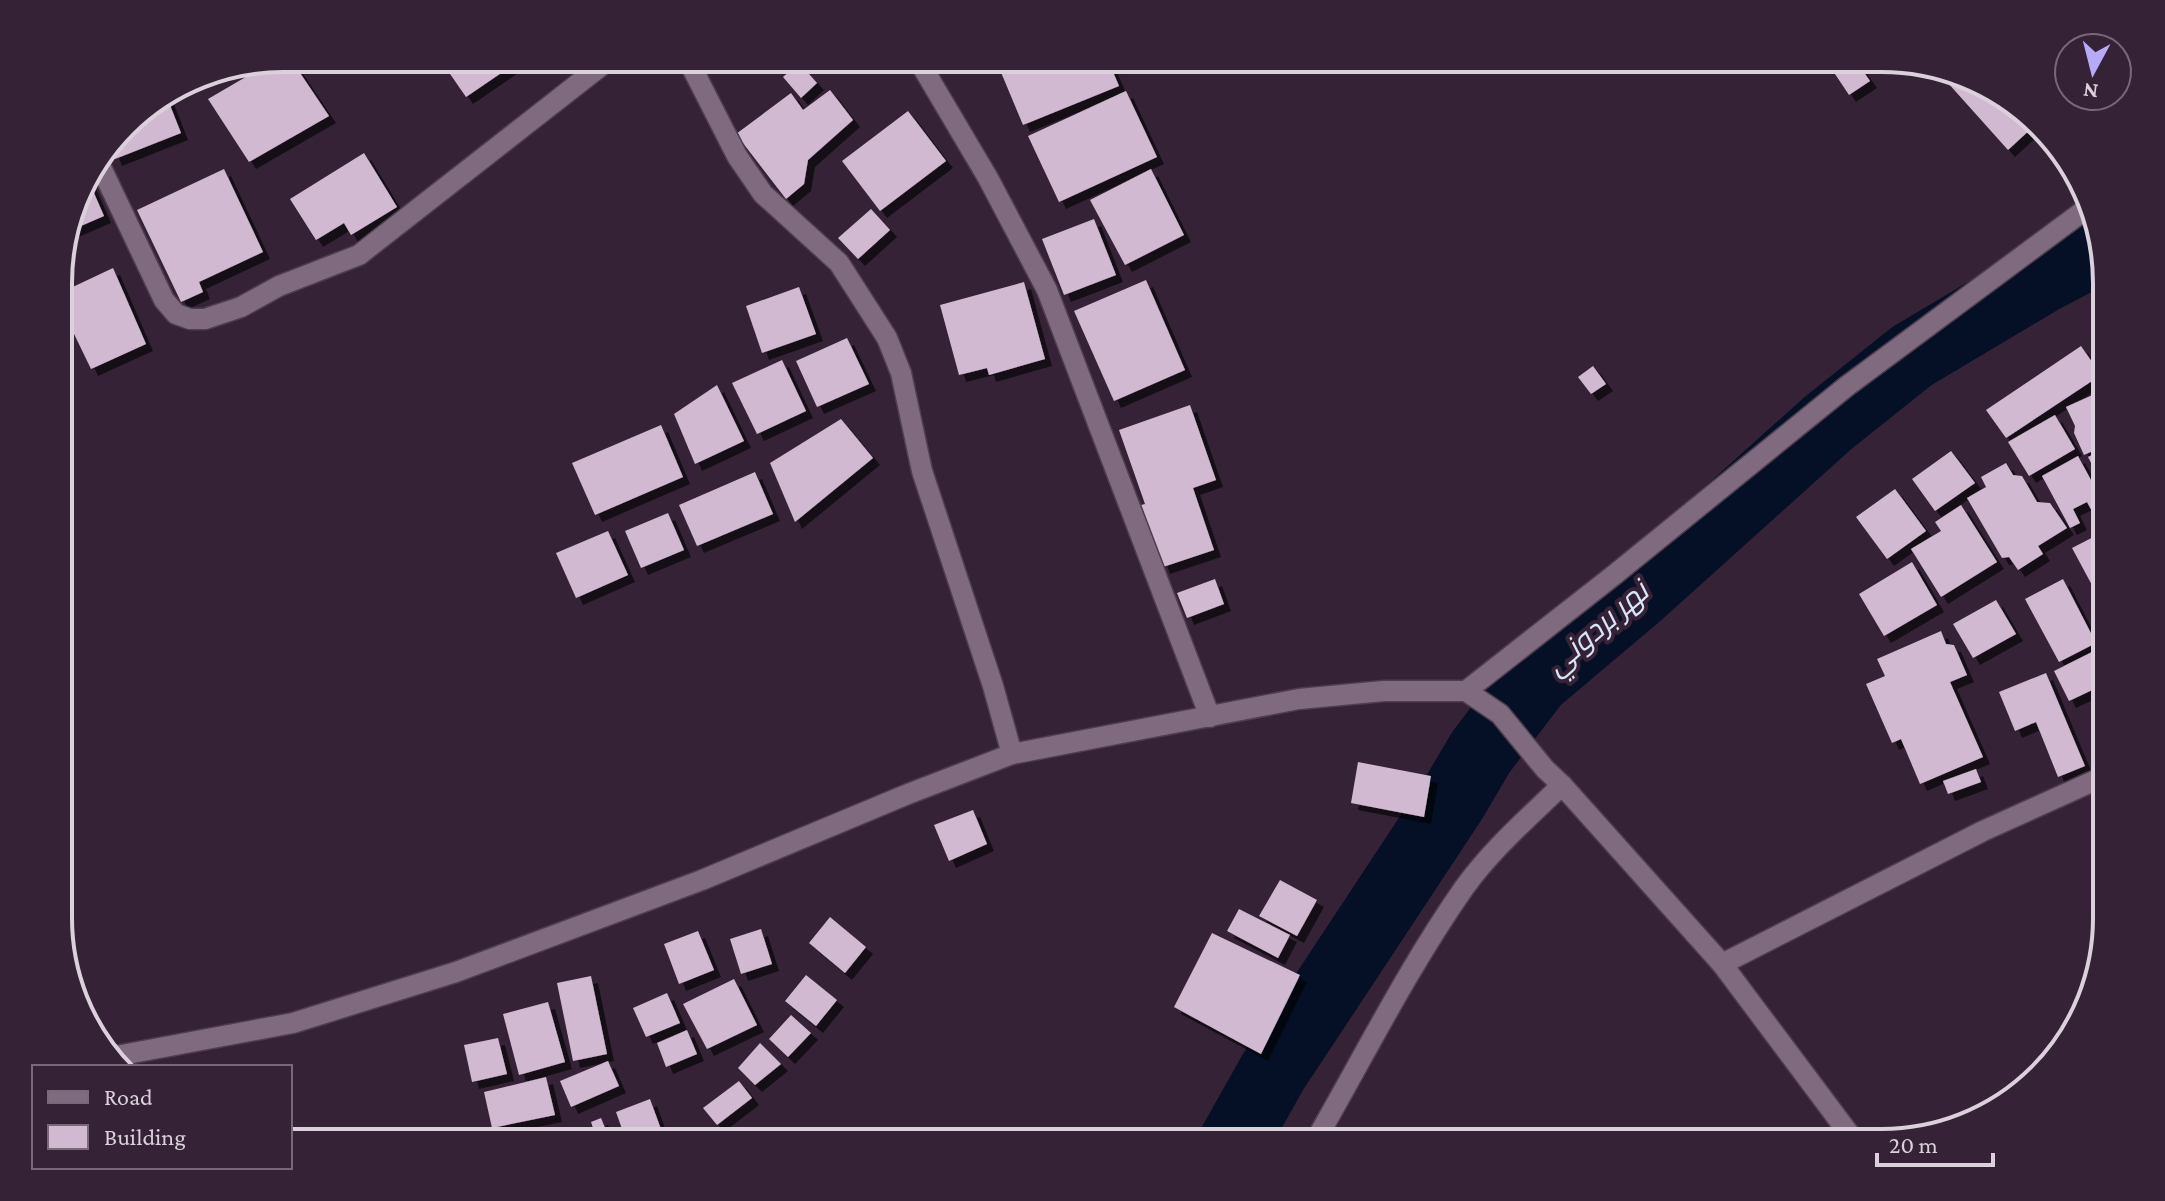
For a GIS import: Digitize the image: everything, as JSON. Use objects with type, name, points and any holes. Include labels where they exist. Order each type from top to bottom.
[{"type":"street","points":[[104,173],[164,300],[176,314],[190,319],[205,319],[241,307],[279,286],[359,255],[593,72]]},
{"type":"street","points":[[694,72],[737,156],[763,194],[839,263],[887,338],[901,373],[922,471],[993,686],[1012,754]]},
{"type":"street","points":[[925,72],[988,178],[1047,290],[1210,717]]},
{"type":"street","points":[[1466,691],[1847,386],[2081,213]]},
{"type":"street","points":[[122,1055],[293,1023],[456,972],[702,880],[1012,754],[1299,699],[1384,691],[1466,691],[1500,714],[1545,769],[1722,964],[1846,1129]]},
{"type":"street","points":[[1722,964],[1983,831],[2093,781]]},
{"type":"street","points":[[1322,1129],[1432,938],[1465,887],[1494,851],[1562,785]]},
{"type":"building","points":[[299,72],[329,116],[249,162],[208,99],[249,75]]},
{"type":"building","points":[[449,72],[503,72],[466,97]]},
{"type":"building","points":[[789,72],[807,72],[817,83],[801,98],[783,77]]},
{"type":"building","points":[[1001,72],[1113,72],[1119,86],[1023,125]]},
{"type":"building","points":[[1864,72],[1870,81],[1849,95],[1835,74]]},
{"type":"building","points":[[1947,82],[1999,108],[2028,131],[2008,150]]},
{"type":"building","points":[[830,90],[853,120],[808,160],[804,184],[786,199],[736,134],[791,93],[803,110]]},
{"type":"building","points":[[1126,91],[1157,157],[1059,202],[1028,136]]},
{"type":"building","points":[[170,105],[181,133],[115,159],[124,144],[144,124]]},
{"type":"building","points":[[908,111],[946,161],[880,211],[842,161]]},
{"type":"building","points":[[364,153],[397,207],[351,235],[344,223],[316,240],[290,199]]},
{"type":"building","points":[[224,169],[263,252],[199,282],[203,292],[181,302],[137,210]]},
{"type":"building","points":[[1151,169],[1184,235],[1125,265],[1090,200]]},
{"type":"building","points":[[93,191],[104,216],[80,226]]},
{"type":"building","points":[[871,209],[890,230],[858,259],[838,238]]},
{"type":"building","points":[[1094,219],[1116,275],[1064,295],[1042,239]]},
{"type":"building","points":[[113,268],[146,344],[91,369],[72,330],[72,287]]},
{"type":"building","points":[[1146,280],[1185,370],[1114,401],[1074,311]]},
{"type":"building","points":[[1024,282],[1045,359],[989,375],[987,368],[959,375],[940,305]]},
{"type":"building","points":[[799,287],[816,334],[762,353],[746,306]]},
{"type":"building","points":[[847,338],[869,384],[817,407],[796,361]]},
{"type":"building","points":[[2081,346],[2093,363],[2093,380],[2006,438],[1986,410]]},
{"type":"building","points":[[782,360],[806,411],[757,434],[732,383]]},
{"type":"building","points":[[1593,366],[1606,384],[1591,394],[1578,377]]},
{"type":"building","points":[[717,385],[744,441],[695,464],[674,414]]},
{"type":"building","points":[[2093,395],[2093,451],[2084,455],[2066,407]]},
{"type":"building","points":[[1190,405],[1216,480],[1193,488],[1214,550],[1163,567],[1119,430]]},
{"type":"building","points":[[2055,415],[2075,449],[2029,476],[2008,442]]},
{"type":"building","points":[[841,419],[873,458],[795,522],[770,463]]},
{"type":"building","points":[[661,425],[683,477],[595,515],[572,463]]},
{"type":"building","points":[[1951,451],[1975,483],[1935,511],[1912,479]]},
{"type":"building","points":[[2078,456],[2093,484],[2093,513],[2087,502],[2073,509],[2080,523],[2070,528],[2042,476]]},
{"type":"building","points":[[2006,463],[2013,475],[2022,476],[2037,502],[2050,503],[2067,528],[2038,546],[2043,554],[2018,570],[2009,557],[2002,558],[1967,498],[1986,487],[1981,477]]},
{"type":"building","points":[[755,472],[773,514],[697,546],[679,505]]},
{"type":"building","points":[[1895,489],[1926,531],[1887,559],[1856,517]]},
{"type":"building","points":[[1961,505],[1997,562],[1941,597],[1911,549],[1941,531],[1935,522]]},
{"type":"building","points":[[668,513],[684,550],[641,568],[625,531]]},
{"type":"building","points":[[608,531],[628,575],[576,598],[556,553]]},
{"type":"building","points":[[2093,537],[2093,587],[2072,548]]},
{"type":"building","points":[[1912,562],[1937,605],[1884,636],[1859,594]]},
{"type":"building","points":[[1215,579],[1224,604],[1187,618],[1177,593]]},
{"type":"building","points":[[2063,579],[2093,637],[2093,645],[2059,662],[2025,599]]},
{"type":"building","points":[[1996,600],[2016,634],[1973,658],[1953,624]]},
{"type":"building","points":[[1941,631],[1946,644],[1954,645],[1967,675],[1950,682],[1983,757],[1920,784],[1901,739],[1892,743],[1866,684],[1885,676],[1877,659]]},
{"type":"building","points":[[2092,652],[2093,690],[2069,701],[2054,671]]},
{"type":"building","points":[[2046,673],[2085,766],[2058,777],[2036,722],[2015,731],[1999,692]]},
{"type":"building","points":[[1358,762],[1431,776],[1424,817],[1351,803]]},
{"type":"building","points":[[1976,769],[1981,782],[1948,794],[1943,781]]},
{"type":"building","points":[[973,810],[987,844],[949,861],[934,825]]},
{"type":"building","points":[[1280,880],[1317,900],[1297,936],[1259,916]]},
{"type":"building","points":[[1239,909],[1290,935],[1278,958],[1227,931]]},
{"type":"building","points":[[830,917],[866,947],[845,973],[809,943]]},
{"type":"building","points":[[761,929],[772,964],[741,974],[730,939]]},
{"type":"building","points":[[698,931],[714,970],[679,984],[664,944]]},
{"type":"building","points":[[1212,933],[1300,975],[1261,1054],[1174,1007]]},
{"type":"building","points":[[806,975],[837,1000],[816,1026],[785,1001]]},
{"type":"building","points":[[591,976],[607,1054],[573,1061],[557,983]]},
{"type":"building","points":[[734,979],[757,1025],[707,1049],[683,1004]]},
{"type":"building","points":[[667,993],[680,1023],[646,1037],[633,1008]]},
{"type":"building","points":[[548,1002],[565,1062],[519,1075],[503,1014]]},
{"type":"building","points":[[791,1015],[811,1033],[788,1057],[769,1039]]},
{"type":"building","points":[[687,1030],[697,1054],[666,1067],[657,1043]]},
{"type":"building","points":[[498,1038],[507,1074],[472,1082],[464,1045]]},
{"type":"building","points":[[760,1043],[781,1064],[755,1085],[738,1068]]},
{"type":"building","points":[[608,1061],[619,1086],[571,1107],[560,1081]]},
{"type":"building","points":[[546,1077],[555,1115],[492,1128],[484,1092]]},
{"type":"building","points":[[739,1081],[752,1098],[717,1125],[703,1108]]},
{"type":"building","points":[[650,1099],[661,1129],[622,1129],[616,1112]]},
{"type":"building","points":[[601,1118],[606,1129],[593,1129],[591,1122]]},
{"type":"waterway","name":"نهر بردوني","points":[[1241,1129],[1273,1072],[1481,752],[1535,681],[1638,594],[1828,423],[1912,356],[2090,253]]}]
